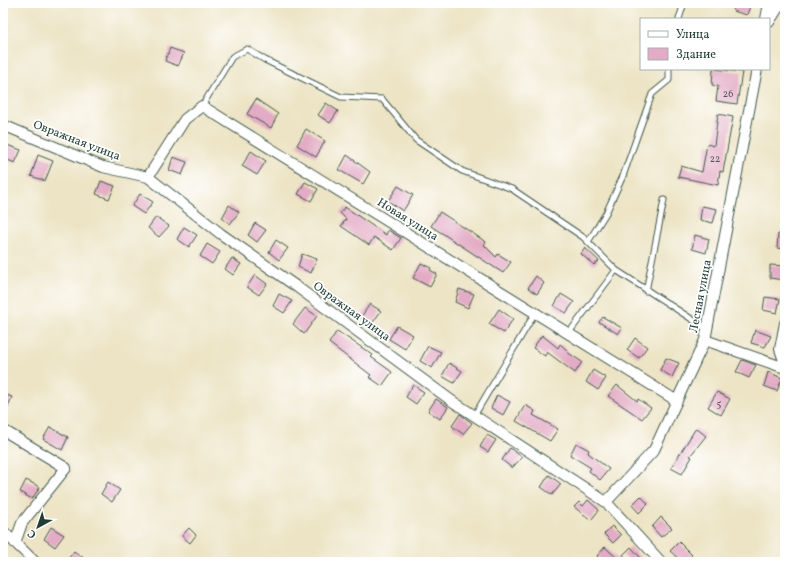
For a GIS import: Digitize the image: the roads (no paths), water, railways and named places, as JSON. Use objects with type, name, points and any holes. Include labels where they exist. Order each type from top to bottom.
[{"type":"street","points":[[766,18],[769,3]]},
{"type":"street","points":[[770,20],[781,3]]},
{"type":"street","name":"Лесная улица","points":[[606,502],[654,450],[705,340],[757,70]]},
{"type":"street","points":[[148,178],[185,119],[202,106]]},
{"type":"street","name":"Новая улица","points":[[202,106],[677,402]]},
{"type":"street","name":"Овражная улица","points":[[3,125],[103,167],[148,178],[220,234],[297,287],[474,416],[606,502],[661,562]]},
{"type":"street","points":[[785,324],[780,349],[785,364]]},
{"type":"street","points":[[705,340],[785,368]]},
{"type":"street","points":[[3,430],[66,468],[22,523],[15,542]]},
{"type":"street","points":[[3,530],[35,562]]},
{"type":"lane","points":[[679,18],[684,3]]},
{"type":"lane","points":[[202,106],[232,58],[247,49],[265,60],[341,97],[382,99],[416,140],[462,171],[512,189],[583,236],[616,270],[646,291],[707,329]]},
{"type":"lane","points":[[588,242],[606,212],[623,176],[652,94],[669,80],[669,70]]},
{"type":"lane","points":[[646,291],[664,200]]},
{"type":"lane","points":[[568,334],[616,270]]},
{"type":"lane","points":[[474,416],[535,313]]}]
